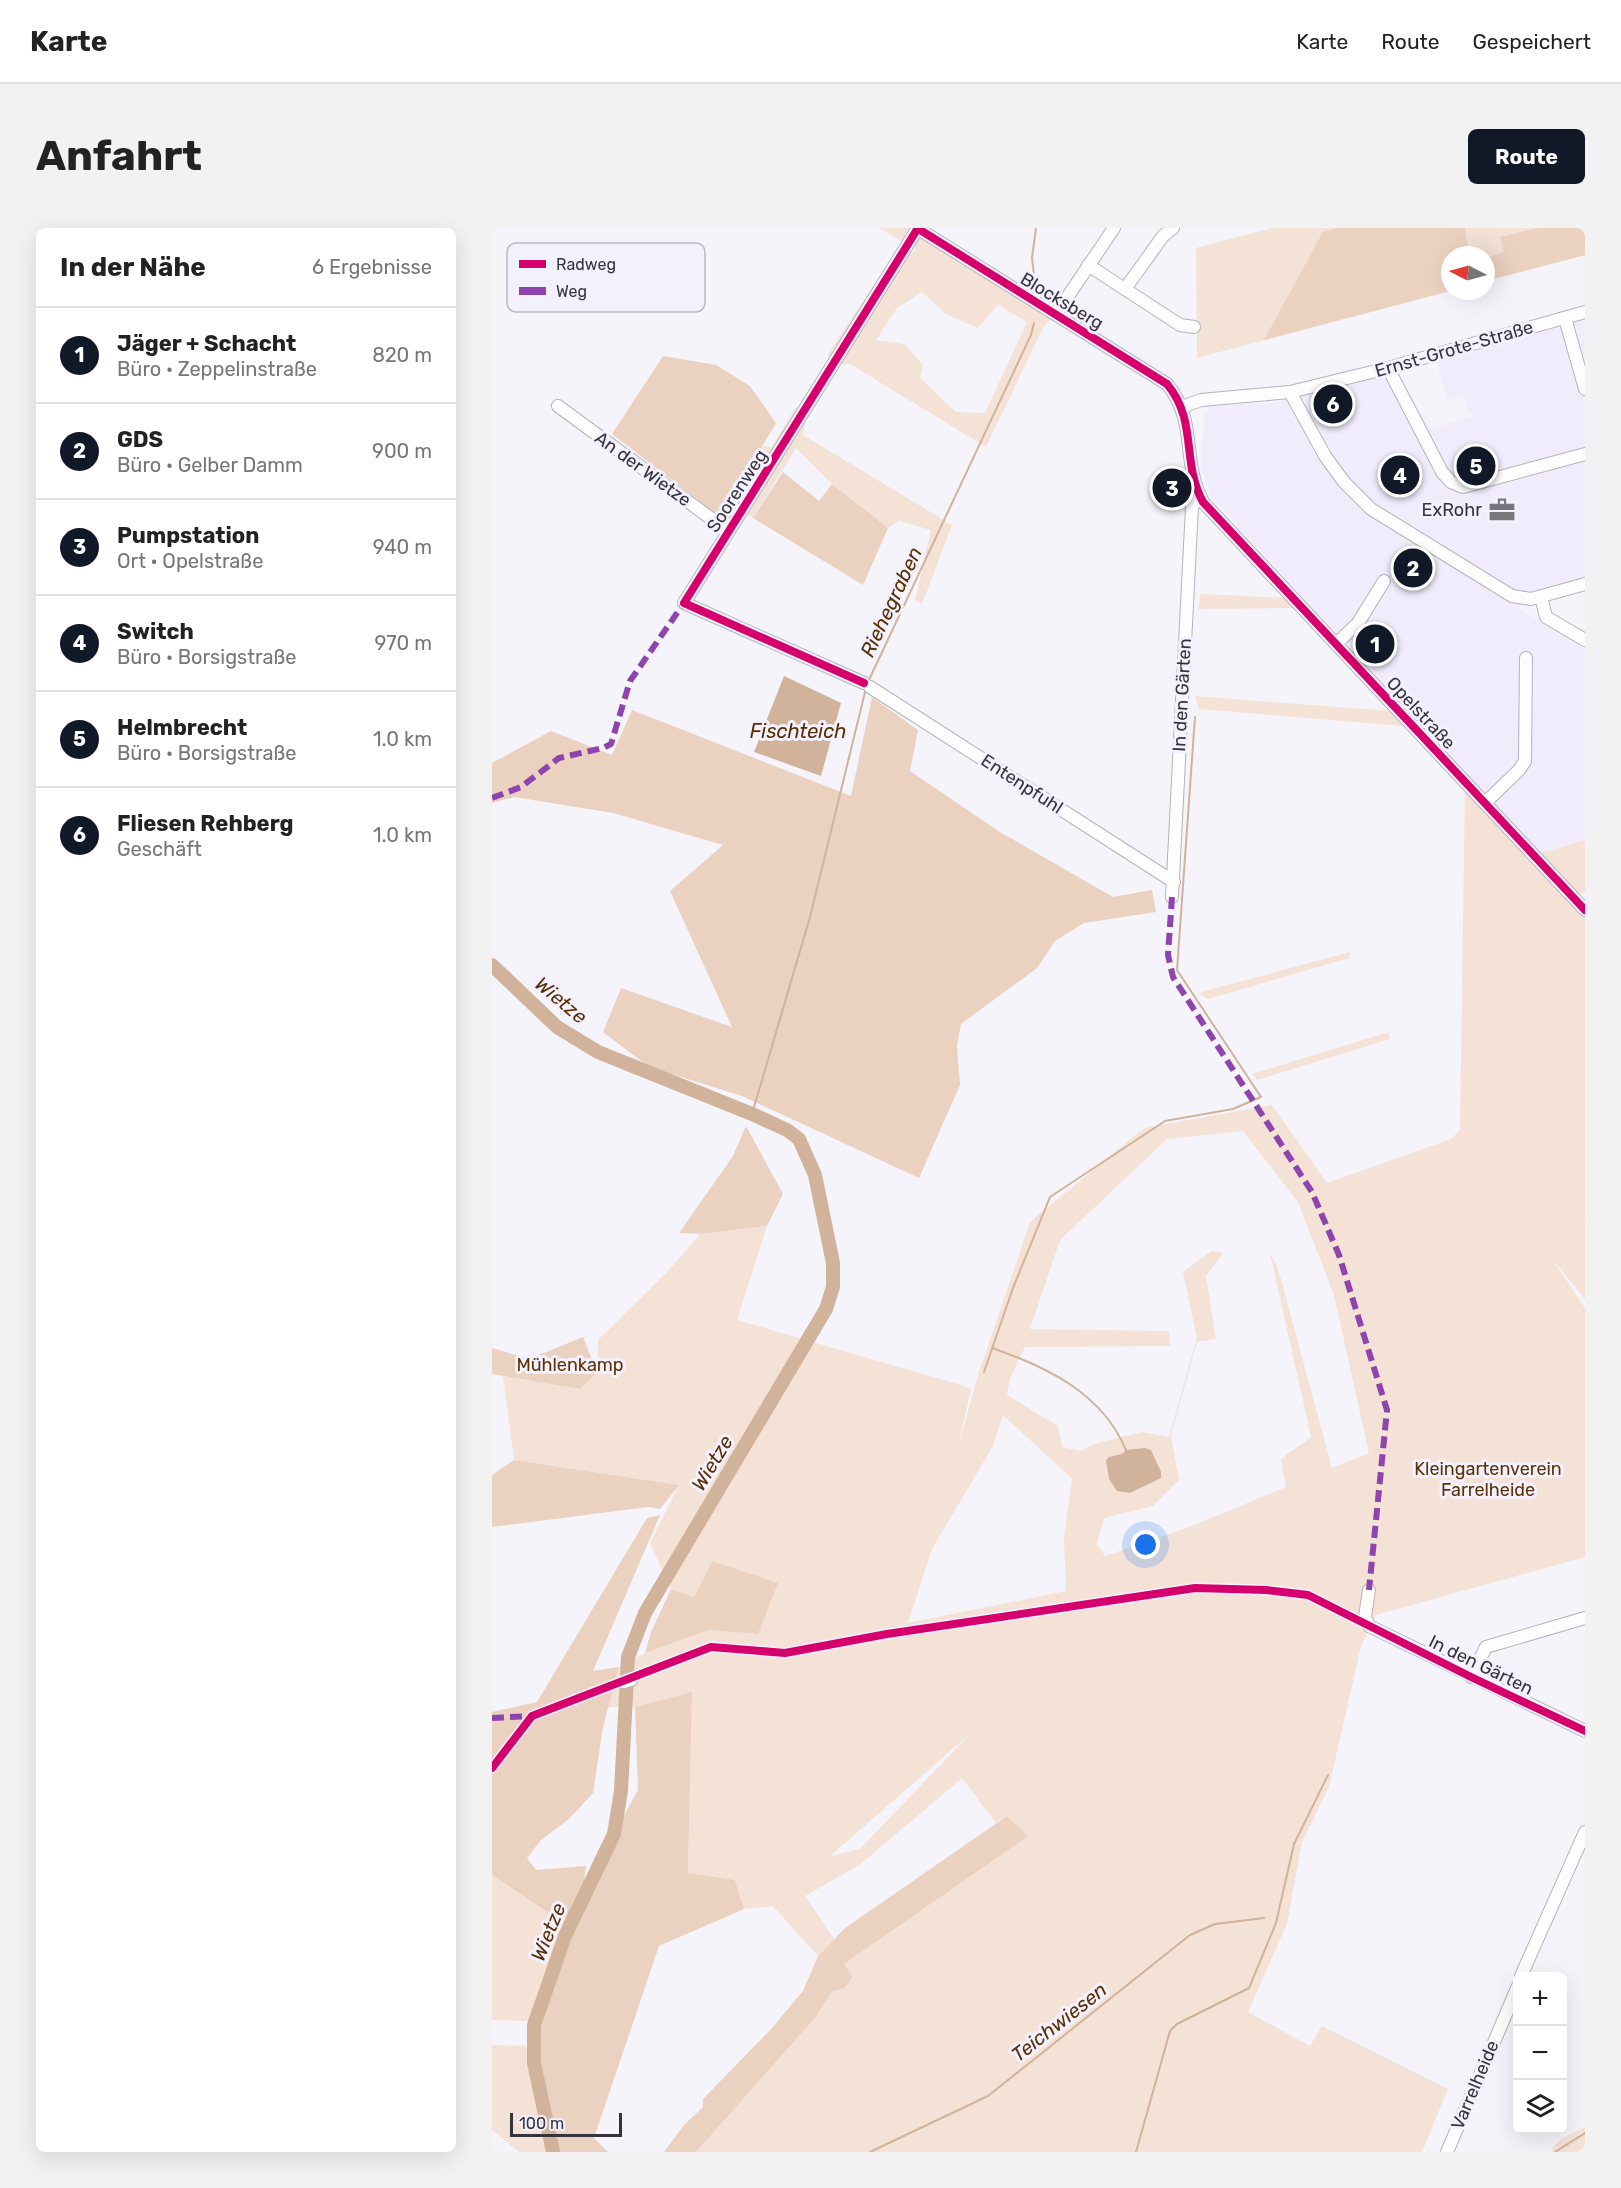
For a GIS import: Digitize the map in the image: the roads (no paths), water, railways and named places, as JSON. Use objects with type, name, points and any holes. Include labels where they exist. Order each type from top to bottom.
[{"type":"street","name":"Blocksberg","points":[[917,228],[979,269],[1167,384],[1182,407]]},
{"type":"street","name":"Soorenweg","points":[[867,685],[684,603],[808,407],[917,228]]},
{"type":"street","points":[[1056,314],[1114,228]]},
{"type":"street","points":[[1125,289],[1163,236],[1173,228]]},
{"type":"street","points":[[1088,264],[1180,325],[1194,327]]},
{"type":"street","name":"Ernst-Grote-Straße","points":[[1182,407],[1201,400],[1290,392],[1388,368],[1585,312]]},
{"type":"street","points":[[1565,318],[1585,389]]},
{"type":"street","points":[[1388,368],[1442,471],[1455,485],[1463,486],[1585,454]]},
{"type":"street","points":[[1290,392],[1325,456],[1344,482],[1371,509],[1512,596],[1541,597],[1585,584]]},
{"type":"street","name":"An der Wietze","points":[[558,406],[728,531]]},
{"type":"street","name":"Opelstraße","points":[[1182,407],[1188,428],[1191,473],[1200,495],[1585,910]]},
{"type":"street","name":"In den Gärten","points":[[1172,897],[1192,507],[1200,495]]},
{"type":"street","points":[[1336,644],[1358,623],[1384,581]]},
{"type":"street","points":[[1541,597],[1546,617],[1585,640]]},
{"type":"street","points":[[1485,803],[1520,770],[1525,761],[1526,658]]},
{"type":"street","name":"Entenpfuhl","points":[[867,685],[1174,882]]},
{"type":"street","name":"In den Gärten","points":[[1368,1590],[1365,1617],[1369,1626],[1585,1731]]},
{"type":"street","points":[[1471,1677],[1485,1647],[1585,1618]]},
{"type":"street","points":[[1523,1972],[1585,1832]]},
{"type":"street","name":"Varrelheide","points":[[1447,2152],[1513,1998]]},
{"type":"water","name":"Fischteich","points":[[784,676],[841,703],[821,776],[754,752]]},
{"type":"water","points":[[1145,1448],[1151,1450],[1161,1472],[1161,1478],[1130,1493],[1117,1491],[1109,1479],[1106,1460],[1126,1450]]},
{"type":"waterway","name":"Riehegraben","points":[[1036,228],[1032,258],[1036,293]]},
{"type":"waterway","name":"Riehegraben","points":[[868,682],[1031,335],[1034,323]]},
{"type":"waterway","name":"Riehegraben","points":[[752,1114],[810,917],[866,688]]},
{"type":"waterway","points":[[984,1372],[1013,1288],[1050,1197],[1165,1121],[1233,1109],[1261,1097],[1177,970],[1195,717]]},
{"type":"waterway","name":"Wietze","points":[[492,965],[557,1027],[598,1052],[752,1114],[787,1130],[799,1139],[815,1175],[833,1263],[833,1287],[826,1309],[645,1613],[628,1657],[621,1791],[614,1834],[565,1936],[534,2025],[534,2063],[553,2152]]},
{"type":"waterway","points":[[992,1348],[1033,1364],[1071,1385],[1103,1413],[1116,1430],[1126,1450]]},
{"type":"waterway","points":[[1136,2152],[1170,2031],[1177,2024],[1249,1988],[1276,1923],[1294,1844],[1328,1775]]},
{"type":"waterway","name":"Teichwiesen","points":[[870,2152],[988,2096],[1190,1935],[1215,1924],[1264,1918]]},
{"type":"waterway","points":[[1555,2152],[1585,2133]]},
{"type":"place","name":"Fliesen Rehberg","points":[[1333,404]]},
{"type":"place","name":"Helmbrecht","points":[[1476,466]]},
{"type":"place","name":"Switch","points":[[1400,475]]},
{"type":"place","name":"Pumpstation","points":[[1172,488]]},
{"type":"place","name":"ExRohr","points":[[1502,510]]},
{"type":"place","name":"GDS","points":[[1413,568]]},
{"type":"place","name":"Jäger + Schacht","points":[[1375,644]]},
{"type":"park label","name":"Mühlenkamp","points":[[570,1365]]},
{"type":"park label","name":"Kleingartenverein Farrelheide","points":[[1488,1479]]}]
